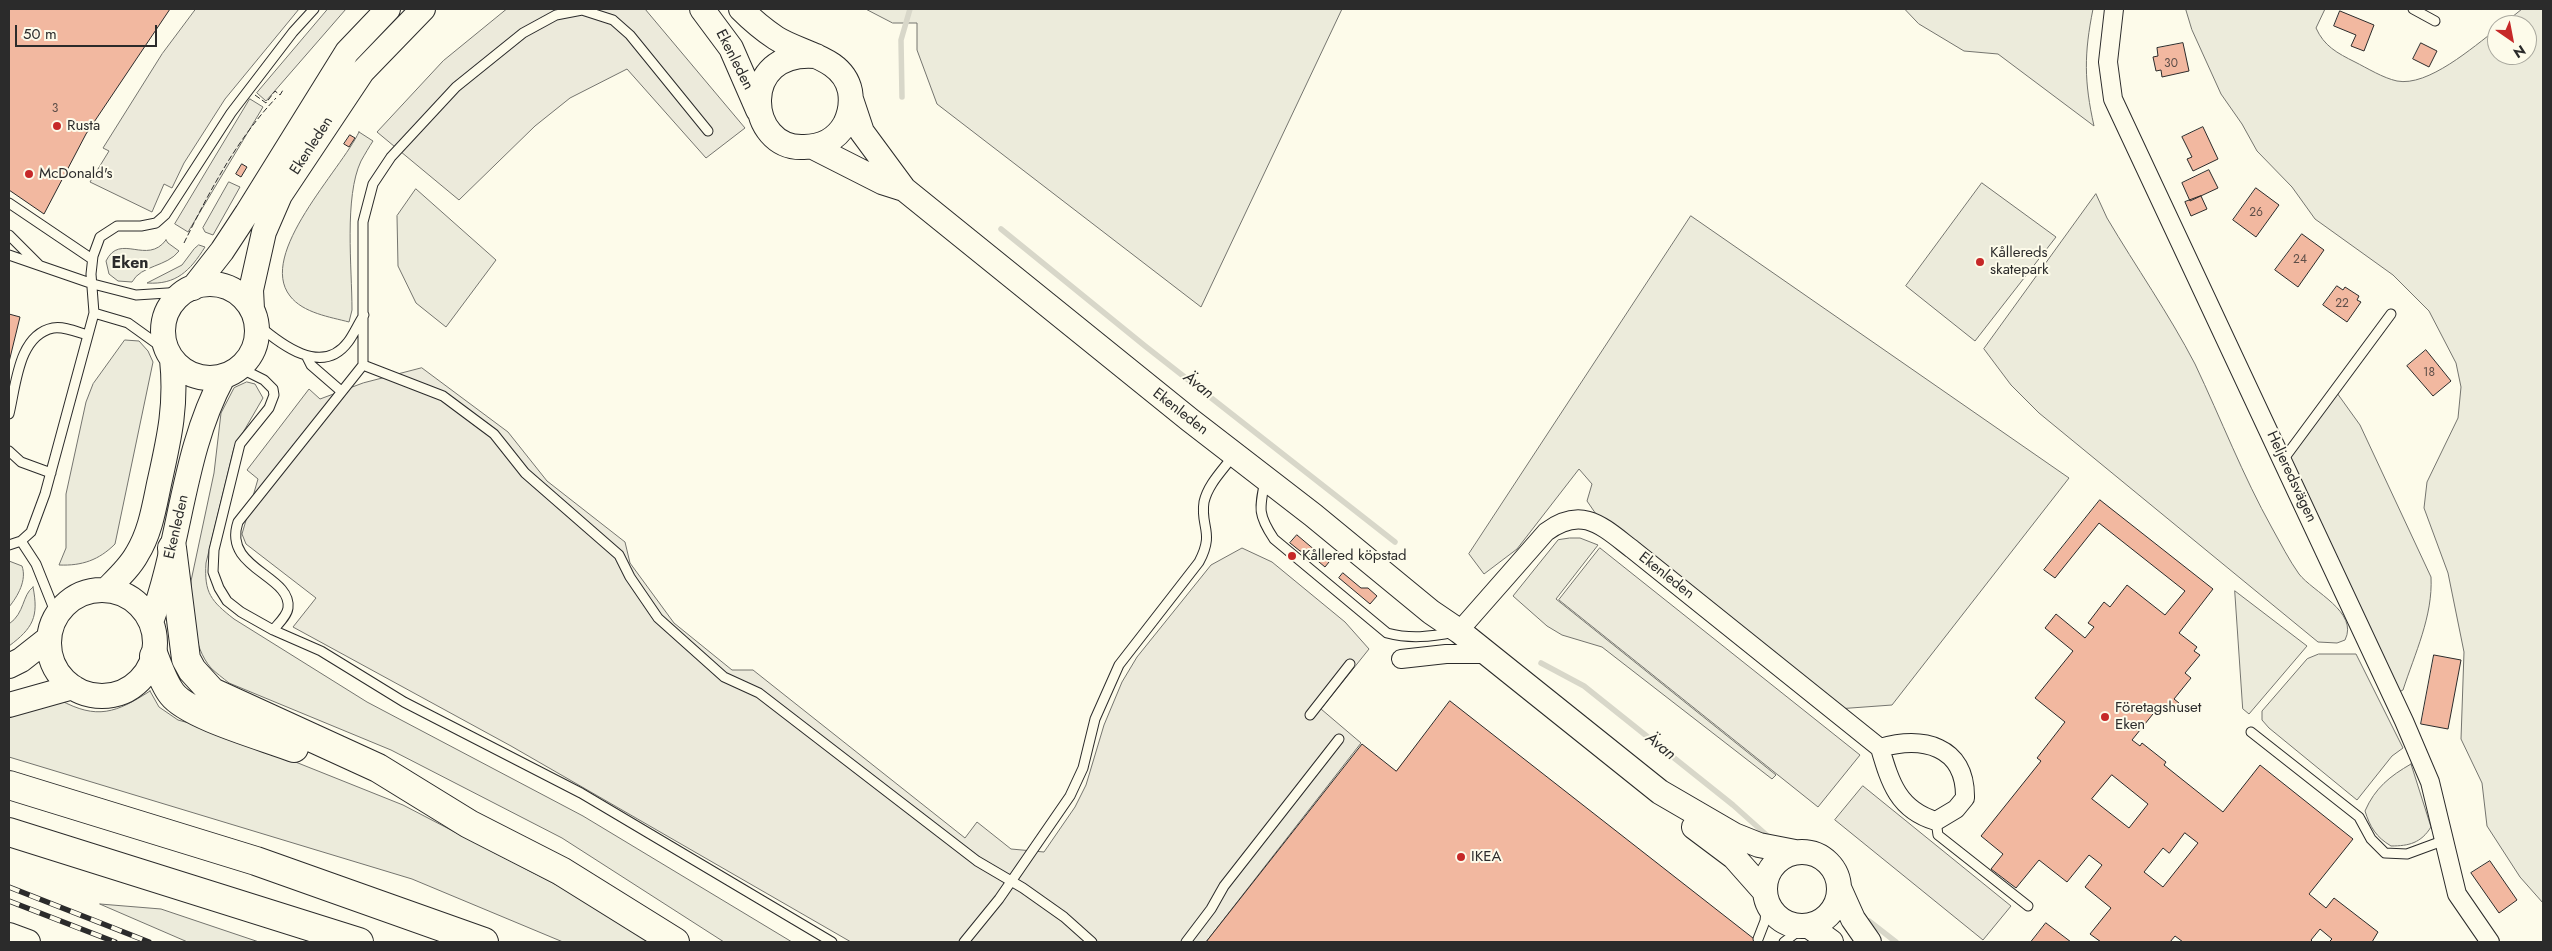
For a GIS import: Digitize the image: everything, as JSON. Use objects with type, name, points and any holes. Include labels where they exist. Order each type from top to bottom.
[{"type":"highway","points":[[172,548],[186,659],[192,670],[212,692],[378,768],[457,816],[561,871],[675,942]]},
{"type":"highway","points":[[154,656],[172,695],[184,706],[202,715],[330,762],[457,816]]},
{"type":"highway","points":[[9,785],[256,860],[484,942]]},
{"type":"highway","points":[[9,832],[359,942]]},
{"type":"street","name":"Ekenleden","points":[[188,290],[222,251],[347,52],[388,9]]},
{"type":"street","name":"Ekenleden","points":[[254,316],[251,290],[264,232],[280,196],[362,72],[423,9]]},
{"type":"street","name":"Ekenleden","points":[[702,9],[731,48],[760,114]]},
{"type":"street","name":"Ekenleden","points":[[741,9],[776,38],[816,56]]},
{"type":"street","name":"Heljeredsvägen","points":[[2114,9],[2108,62],[2113,99],[2284,460],[2404,720],[2430,782],[2457,894],[2490,942]]},
{"type":"street","points":[[795,56],[816,56],[836,67],[844,77],[851,99],[850,112],[837,135],[826,143],[800,148],[786,144],[775,137],[766,127],[760,114],[758,100],[760,87],[767,74],[776,64],[795,56]]},
{"type":"street","name":"Ekenleden","points":[[851,99],[862,132],[904,189],[1190,420],[1266,478],[1431,612],[1459,631],[1660,792],[1734,835],[1759,844],[1796,852],[1807,851],[1827,860],[1836,874],[1840,890],[1853,920],[1869,942]]},
{"type":"street","name":"Ekenleden","points":[[813,147],[882,182],[904,189]]},
{"type":"street","points":[[209,284],[226,287],[241,295],[254,316],[254,348],[232,372],[204,378],[192,375],[181,368],[170,355],[163,326],[167,313],[174,301],[188,290],[209,284]]},
{"type":"street","name":"Ekenleden","points":[[107,589],[125,571],[137,554],[151,522],[172,424],[174,389],[170,355]]},
{"type":"street","name":"Ekenleden","points":[[151,622],[162,592],[201,425],[232,372]]},
{"type":"street","name":"Ekenleden","points":[[1459,631],[1546,532],[1568,520],[1586,519],[1604,527],[1880,748]]},
{"type":"street","name":"Ekenleden","points":[[56,614],[64,605],[84,592],[107,589],[129,596],[138,603],[151,622],[155,641],[154,656]]},
{"type":"street","points":[[56,614],[51,624],[49,638],[50,658],[55,668],[73,687],[81,692],[102,696],[126,690],[137,683],[154,656]]},
{"type":"street","points":[[9,666],[21,660],[49,638]]},
{"type":"street","points":[[1402,659],[1446,654],[1487,654]]},
{"type":"street","points":[[9,705],[73,687]]},
{"type":"street","points":[[1912,742],[1929,744],[1952,758],[1962,770],[1964,798],[1956,809],[1936,821],[1920,816],[1902,801],[1888,775],[1880,748],[1912,742]]},
{"type":"street","name":"Ekenleden","points":[[1660,792],[1685,820],[1734,857],[1766,896],[1775,915],[1784,922],[1794,926],[1807,926],[1831,942]]},
{"type":"street","points":[[1766,896],[1769,871],[1785,856],[1796,852]]},
{"type":"street","points":[[1807,926],[1828,917],[1838,901],[1840,890]]},
{"type":"street","points":[[9,935],[28,942]]},
{"type":"lane","points":[[9,545],[21,541],[31,532],[51,473],[94,312],[91,274],[92,259],[100,237],[117,226],[156,224],[165,214],[231,113],[293,32],[314,9]]},
{"type":"lane","points":[[2413,9],[2435,21]]},
{"type":"lane","points":[[273,630],[288,608],[285,595],[242,554],[236,545],[235,530],[238,522],[363,365],[364,222],[373,184],[391,157],[456,87],[523,33],[556,15],[582,10],[613,20],[630,35],[708,131]]},
{"type":"lane","points":[[9,203],[92,259]]},
{"type":"lane","points":[[9,235],[39,265]]},
{"type":"lane","points":[[9,255],[93,284],[136,294],[188,290]]},
{"type":"lane","points":[[94,312],[128,324],[170,355]]},
{"type":"lane","points":[[2284,460],[2391,314]]},
{"type":"lane","points":[[254,316],[274,338],[307,357],[322,357],[340,350],[348,343],[364,315]]},
{"type":"lane","points":[[9,414],[25,352],[30,340],[53,328],[63,328],[87,335]]},
{"type":"lane","points":[[307,357],[311,365],[341,391]]},
{"type":"lane","points":[[363,365],[443,396],[494,434],[525,473],[619,555],[630,577],[658,618],[724,677],[759,693],[977,861],[1012,881],[1064,917],[1092,942]]},
{"type":"lane","points":[[232,372],[264,380],[273,389],[274,395],[268,408],[240,444],[214,550],[213,572],[219,588],[227,601],[241,612],[273,630],[322,651],[404,702],[588,797],[832,942]]},
{"type":"lane","points":[[9,451],[21,462],[51,473]]},
{"type":"lane","points":[[964,942],[1012,881],[1070,796],[1083,768],[1095,719],[1119,665],[1203,556],[1208,533],[1204,503],[1209,487],[1235,454]]},
{"type":"lane","points":[[1266,478],[1259,508],[1263,523],[1274,539],[1387,633],[1406,637],[1429,637],[1459,631]]},
{"type":"lane","points":[[21,541],[36,564],[56,614]]},
{"type":"lane","points":[[1310,715],[1350,664]]},
{"type":"lane","points":[[2251,732],[2359,817],[2371,839],[2385,853],[2406,854],[2445,840]]},
{"type":"lane","points":[[1186,942],[1211,909],[1224,886],[1340,739]]},
{"type":"lane","points":[[1936,821],[1938,835],[2028,906]]},
{"type":"lane","points":[[1758,939],[1765,921],[1766,896]]},
{"type":"lane","points":[[1784,942],[1807,926]]},
{"type":"shaded area","points":[[196,9],[299,9],[225,99],[184,163],[172,188],[164,184],[152,212],[90,182],[109,151],[103,148],[162,54]]},
{"type":"shaded area","points":[[328,9],[346,9],[266,101],[257,93]]},
{"type":"shaded area","points":[[507,9],[645,9],[745,128],[706,158],[627,69],[570,98],[535,126],[459,200],[377,132],[443,61]]},
{"type":"shaded area","points":[[866,9],[1342,9],[1201,307],[937,104],[917,50],[917,23],[893,23]]},
{"type":"shaded area","points":[[1905,9],[2093,9],[2086,68],[2088,95],[2094,126],[1998,54],[1964,51],[1919,24]]},
{"type":"shaded area","points":[[2186,9],[2325,9],[2316,28],[2323,40],[2332,48],[2348,59],[2386,78],[2397,81],[2409,81],[2436,72],[2487,37],[2487,65],[2537,65],[2537,15],[2514,15],[2522,9],[2543,9],[2543,903],[2520,877],[2487,826],[2482,783],[2461,739],[2464,652],[2448,573],[2424,508],[2427,482],[2458,418],[2461,387],[2456,363],[2429,311],[2393,275],[2315,219],[2292,187],[2257,151],[2242,124],[2221,94],[2192,30]]},
{"type":"shaded area","points":[[250,99],[263,107],[188,232],[175,224]]},
{"type":"shaded area","points":[[359,132],[373,141],[361,161],[352,194],[350,233],[352,310],[349,322],[317,314],[295,302],[290,296],[283,278],[284,258],[305,212]]},
{"type":"shaded area","points":[[229,182],[240,187],[213,235],[205,232],[203,228]]},
{"type":"shaded area","name":"Kållereds skatepark","points":[[1982,183],[2056,237],[1975,341],[1906,286]]},
{"type":"shaded area","points":[[416,189],[496,260],[446,327],[416,303],[398,266],[397,216]]},
{"type":"shaded area","points":[[2096,194],[2107,218],[2185,345],[2251,488],[2288,558],[2299,574],[2332,603],[2346,620],[2348,630],[2345,640],[2337,643],[2318,642],[2039,413],[2011,385],[1984,349]]},
{"type":"shaded area","points":[[1691,216],[2069,478],[1892,705],[1837,709],[1598,517],[1587,501],[1592,484],[1579,469],[1517,549],[1484,574],[1469,554]]},
{"type":"shaded area","points":[[166,240],[179,251],[168,260],[141,272],[132,282],[118,281],[109,274],[106,261],[112,253],[126,248],[151,250],[159,247]]},
{"type":"shaded area","points":[[199,245],[205,247],[194,263],[181,275],[166,282],[147,283],[182,265]]},
{"type":"shaded area","points":[[125,340],[139,341],[148,351],[153,362],[115,544],[109,550],[90,561],[59,565],[66,548],[66,494],[86,402],[93,384]]},
{"type":"shaded area","points":[[422,368],[508,432],[547,481],[625,542],[630,563],[674,623],[732,670],[753,670],[965,838],[977,822],[1011,849],[1044,852],[1075,807],[1086,785],[1104,725],[1122,682],[1137,657],[1211,565],[1242,548],[1272,562],[1345,622],[1369,649],[1321,709],[1361,743],[1206,942],[851,942],[511,746],[293,627],[316,598],[246,544],[242,534],[258,479],[247,470],[309,389],[320,399],[363,383]]},
{"type":"shaded area","points":[[247,382],[255,384],[263,398],[234,448],[206,563],[208,589],[220,607],[234,619],[367,702],[583,816],[792,942],[724,942],[562,838],[391,750],[229,683],[211,668],[196,638],[192,615],[191,581],[214,473],[221,413],[234,388]]},
{"type":"shaded area","points":[[2337,393],[2360,425],[2431,577],[2429,606],[2422,634],[2403,690],[2397,693],[2288,456]]},
{"type":"shaded area","points":[[1580,538],[1598,545],[1556,599],[1776,775],[1772,779],[1602,647],[1562,635],[1547,626],[1513,596],[1558,540]]},
{"type":"shaded area","points":[[1600,548],[1860,755],[1818,807],[1559,600]]},
{"type":"shaded area","points":[[9,561],[22,566],[23,577],[16,598],[9,607]]},
{"type":"shaded area","points":[[33,587],[35,606],[32,621],[24,633],[9,646],[9,624],[18,615],[29,590]]},
{"type":"shaded area","points":[[2235,591],[2307,646],[2249,714],[2243,709]]},
{"type":"shaded area","points":[[2319,654],[2356,654],[2403,748],[2392,756],[2357,800],[2269,728],[2262,720],[2262,711],[2307,659]]},
{"type":"shaded area","points":[[150,691],[159,707],[178,720],[218,731],[403,805],[572,893],[654,942],[563,942],[412,879],[9,757],[9,715],[60,700],[85,710],[106,711],[116,709],[138,699]]},
{"type":"shaded area","points":[[2411,764],[2431,827],[2419,840],[2403,845],[2391,846],[2374,831],[2365,811],[2378,789],[2396,773]]},
{"type":"shaded area","points":[[1863,786],[2011,906],[1983,940],[1835,820]]},
{"type":"shaded area","points":[[100,904],[161,909],[259,942],[188,942]]},
{"type":"building","points":[[9,9],[170,9],[86,134],[44,214],[9,190]]},
{"type":"building","points":[[2340,11],[2374,25],[2364,51],[2351,46],[2356,35],[2334,26]]},
{"type":"building","points":[[2183,43],[2189,71],[2162,77],[2161,70],[2156,71],[2153,57],[2158,56],[2157,48]]},
{"type":"building","points":[[2421,43],[2437,51],[2429,67],[2413,59]]},
{"type":"building","points":[[2203,127],[2218,159],[2193,171],[2187,159],[2192,157],[2182,137]]},
{"type":"building","points":[[350,135],[355,138],[349,147],[344,144]]},
{"type":"building","points":[[242,164],[247,167],[241,177],[236,174]]},
{"type":"building","points":[[2209,170],[2218,188],[2190,201],[2182,183]]},
{"type":"building","points":[[2256,188],[2279,205],[2256,237],[2233,220]]},
{"type":"building","points":[[2201,196],[2207,209],[2191,216],[2185,202]]},
{"type":"building","points":[[2302,234],[2324,250],[2298,287],[2275,270]]},
{"type":"building","points":[[2337,286],[2343,290],[2345,287],[2359,296],[2357,300],[2361,302],[2347,322],[2323,305]]},
{"type":"building","points":[[9,314],[20,317],[9,362]]},
{"type":"building","points":[[2426,350],[2451,381],[2433,396],[2407,366]]},
{"type":"building","name":"Företagshuset Eken","points":[[2100,500],[2213,589],[2179,633],[2197,647],[2194,651],[2200,655],[2185,673],[2191,678],[2174,699],[2179,703],[2172,713],[2161,704],[2132,740],[2140,746],[2142,743],[2166,762],[2164,765],[2223,812],[2260,765],[2353,839],[2309,894],[2326,908],[2334,898],[2378,932],[2372,942],[2329,942],[2332,939],[2320,929],[2311,940],[2313,942],[2183,942],[2175,936],[2170,942],[2101,942],[2090,934],[2111,908],[2085,887],[2102,865],[2089,855],[2067,882],[2039,860],[2016,888],[1991,869],[2003,854],[1981,836],[2041,761],[2037,758],[2065,722],[2035,698],[2073,651],[2045,628],[2056,614],[2085,638],[2094,627],[2088,623],[2104,602],[2110,607],[2127,585],[2165,615],[2185,591],[2099,523],[2055,578],[2044,570]],"holes":[[[2112,775],[2148,804],[2129,828],[2092,799]],[[2185,833],[2198,843],[2163,887],[2144,872],[2163,848],[2169,853]]]},
{"type":"building","points":[[1297,535],[1329,562],[1325,567],[1307,552],[1300,551],[1290,543]]},
{"type":"building","points":[[1343,573],[1361,588],[1368,588],[1377,596],[1370,604],[1339,578]]},
{"type":"building","points":[[2434,655],[2461,660],[2448,729],[2421,724]]},
{"type":"building","name":"IKEA","points":[[1450,701],[1758,942],[1206,942],[1362,744],[1396,771]]},
{"type":"building","points":[[2490,861],[2517,900],[2499,913],[2471,873]]},
{"type":"building","points":[[2046,923],[2071,942],[2031,942]]},
{"type":"waterway","points":[[902,97],[901,40],[910,9]]},
{"type":"waterway","name":"Ävan","points":[[1001,229],[1145,346],[1395,542]]},
{"type":"waterway","name":"Ävan","points":[[1541,663],[1584,686],[1733,805],[1771,839]]},
{"type":"waterway","name":"Ävan","points":[[1869,921],[1896,942]]},
{"type":"railway","points":[[9,887],[149,942]]},
{"type":"railway","points":[[9,901],[115,942]]},
{"type":"fence","points":[[255,95],[266,103],[275,91],[280,95],[283,90]]},
{"type":"fence","points":[[184,243],[203,205],[236,148],[276,98]]},
{"type":"place","name":"Rusta","points":[[57,126]]},
{"type":"place","name":"McDonald's","points":[[29,174]]},
{"type":"place","name":"Kållereds skatepark","points":[[1980,262]]},
{"type":"place","name":"Kållered köpstad","points":[[1292,556]]},
{"type":"place","name":"Företagshuset Eken","points":[[2105,717]]},
{"type":"place","name":"IKEA","points":[[1461,857]]},
{"type":"district","name":"Eken","points":[[130,264]]}]
